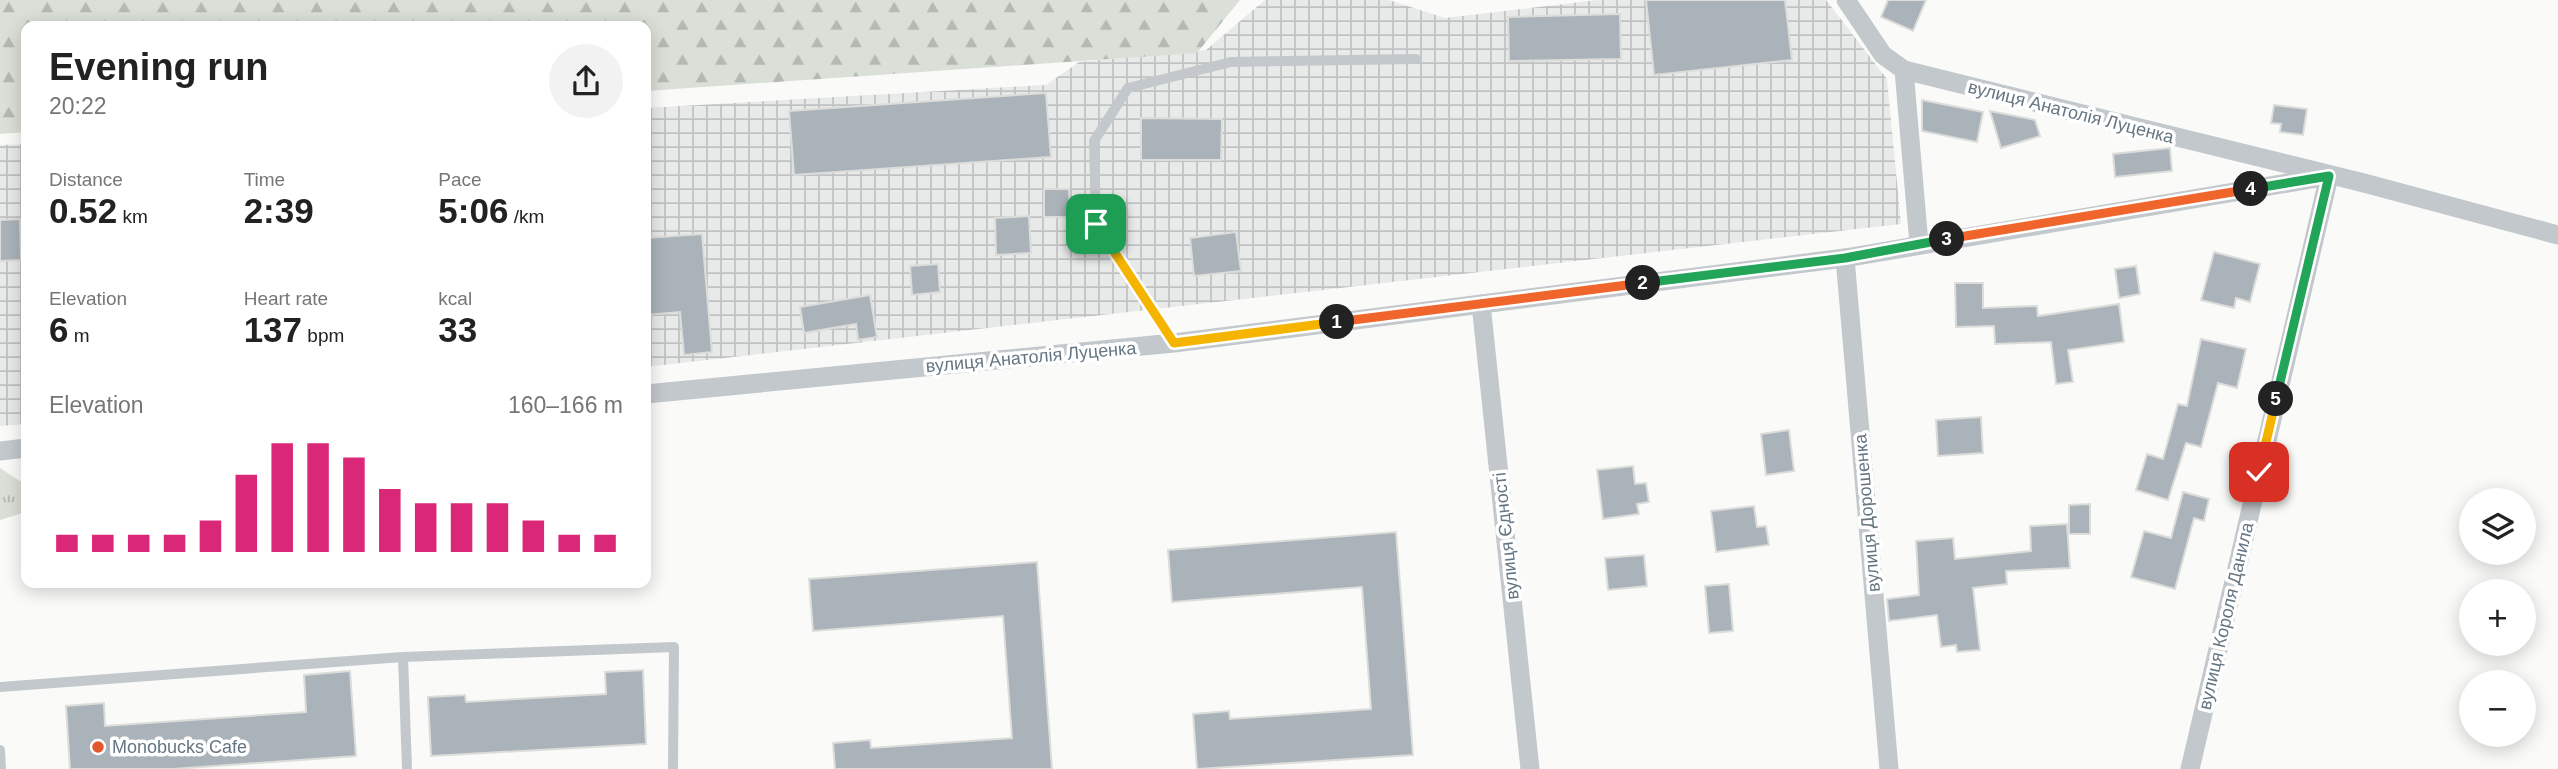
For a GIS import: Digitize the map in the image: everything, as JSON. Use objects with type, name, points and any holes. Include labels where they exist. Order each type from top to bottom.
[{"type":"street","name":"вулиця Анатолія Луценка","points":[[1846,0],[1883,55],[1904,70],[2558,235]]},
{"type":"street","points":[[1904,70],[1919,244]]},
{"type":"street","name":"вулиця Анатолія Луценка","points":[[651,394],[1174,343],[1845,258],[2329,176]]},
{"type":"street","name":"вулиця Короля Данила","points":[[2190,769],[2329,176]]},
{"type":"street","name":"вулиця Дорошенка","points":[[1845,258],[1889,769]]},
{"type":"street","name":"вулиця Єдності","points":[[1481,304],[1530,769]]},
{"type":"street","points":[[0,451],[21,449]]},
{"type":"lane","points":[[1174,343],[1096,224],[1094,141],[1128,88],[1231,62],[1416,59]]},
{"type":"lane","points":[[0,687],[403,657],[674,647],[673,769]]},
{"type":"lane","points":[[403,657],[407,769]]},
{"type":"lane","points":[[0,750],[1,769]]},
{"type":"shaded area","points":[[1265,0],[1389,0],[1445,18],[1597,0],[1826,0],[1887,79],[1901,224],[651,366],[651,108],[1046,85],[1079,62],[1206,50]]},
{"type":"shaded area","points":[[21,144],[21,424],[0,426],[0,145]]},
{"type":"green space","points":[[0,0],[1240,0],[1197,53],[651,91],[651,21],[21,21],[21,132],[0,134]]},
{"type":"green space","points":[[0,468],[21,482],[21,514],[0,520]]},
{"type":"building","points":[[1646,0],[1785,0],[1792,60],[1654,75]]},
{"type":"building","points":[[1888,0],[1926,0],[1913,31],[1881,17]]},
{"type":"building","points":[[1620,14],[1621,59],[1509,61],[1508,17]]},
{"type":"building","points":[[1046,93],[1051,157],[794,175],[789,111]]},
{"type":"building","points":[[1922,100],[1983,112],[1977,142],[1922,131]]},
{"type":"building","points":[[2274,105],[2307,109],[2303,135],[2280,132],[2281,124],[2271,123]]},
{"type":"building","points":[[1990,111],[2035,120],[2040,136],[2001,148]]},
{"type":"building","points":[[1141,118],[1222,119],[1221,160],[1141,160]]},
{"type":"building","points":[[2170,148],[2172,171],[2115,177],[2113,154]]},
{"type":"building","points":[[1044,189],[1069,189],[1070,217],[1044,217]]},
{"type":"building","points":[[1029,216],[1031,253],[996,255],[995,218]]},
{"type":"building","points":[[20,219],[21,260],[0,261],[0,220]]},
{"type":"building","points":[[1236,232],[1241,271],[1194,276],[1190,238]]},
{"type":"building","points":[[702,234],[712,352],[684,355],[680,312],[651,315],[651,238]]},
{"type":"building","points":[[2214,252],[2260,264],[2250,302],[2236,298],[2234,308],[2201,300]]},
{"type":"building","points":[[938,264],[940,292],[912,295],[910,266]]},
{"type":"building","points":[[2136,266],[2140,294],[2119,298],[2115,269]]},
{"type":"building","points":[[1955,283],[1983,283],[1983,308],[2037,306],[2038,316],[2119,304],[2124,342],[2068,350],[2073,382],[2056,384],[2051,342],[1995,344],[1994,326],[1956,327]]},
{"type":"building","points":[[870,295],[877,337],[858,340],[856,324],[804,333],[800,307]]},
{"type":"building","points":[[2201,339],[2246,349],[2237,388],[2218,383],[2201,447],[2186,443],[2168,500],[2136,490],[2147,454],[2163,459],[2178,404],[2187,406]]},
{"type":"building","points":[[1981,417],[1983,453],[1938,456],[1936,420]]},
{"type":"building","points":[[1789,430],[1794,471],[1766,475],[1761,434]]},
{"type":"building","points":[[1633,466],[1635,484],[1646,483],[1649,502],[1637,504],[1639,514],[1603,519],[1597,470]]},
{"type":"building","points":[[2183,492],[2209,499],[2204,521],[2194,518],[2175,589],[2131,577],[2144,531],[2171,538]]},
{"type":"building","points":[[2090,504],[2090,534],[2069,534],[2069,505]]},
{"type":"building","points":[[1754,506],[1757,527],[1766,526],[1769,545],[1716,552],[1711,511]]},
{"type":"building","points":[[2067,524],[2070,568],[2006,571],[2007,584],[1973,588],[1980,650],[1957,652],[1956,645],[1941,647],[1937,615],[1889,621],[1887,599],[1919,595],[1916,541],[1953,538],[1955,559],[2031,551],[2030,526]]},
{"type":"building","points":[[1396,532],[1413,755],[1197,769],[1193,714],[1229,711],[1230,719],[1371,709],[1362,587],[1172,602],[1168,550]]},
{"type":"building","points":[[1644,555],[1647,586],[1608,590],[1605,558]]},
{"type":"building","points":[[1037,562],[1052,769],[835,769],[833,743],[870,740],[871,748],[1012,738],[1003,616],[813,631],[809,579]]},
{"type":"building","points":[[1729,584],[1733,631],[1709,633],[1705,586]]},
{"type":"building","points":[[643,670],[646,744],[431,756],[428,697],[465,695],[466,702],[606,694],[605,672]]},
{"type":"building","points":[[350,671],[356,756],[173,769],[70,769],[66,706],[104,703],[105,726],[306,712],[304,675]]},
{"type":"place","name":"Monobucks Cafe","points":[[98,747]]},
{"type":"route","points":[[1096,224],[1174,343],[1845,258],[2329,176],[2259,472]]}]
